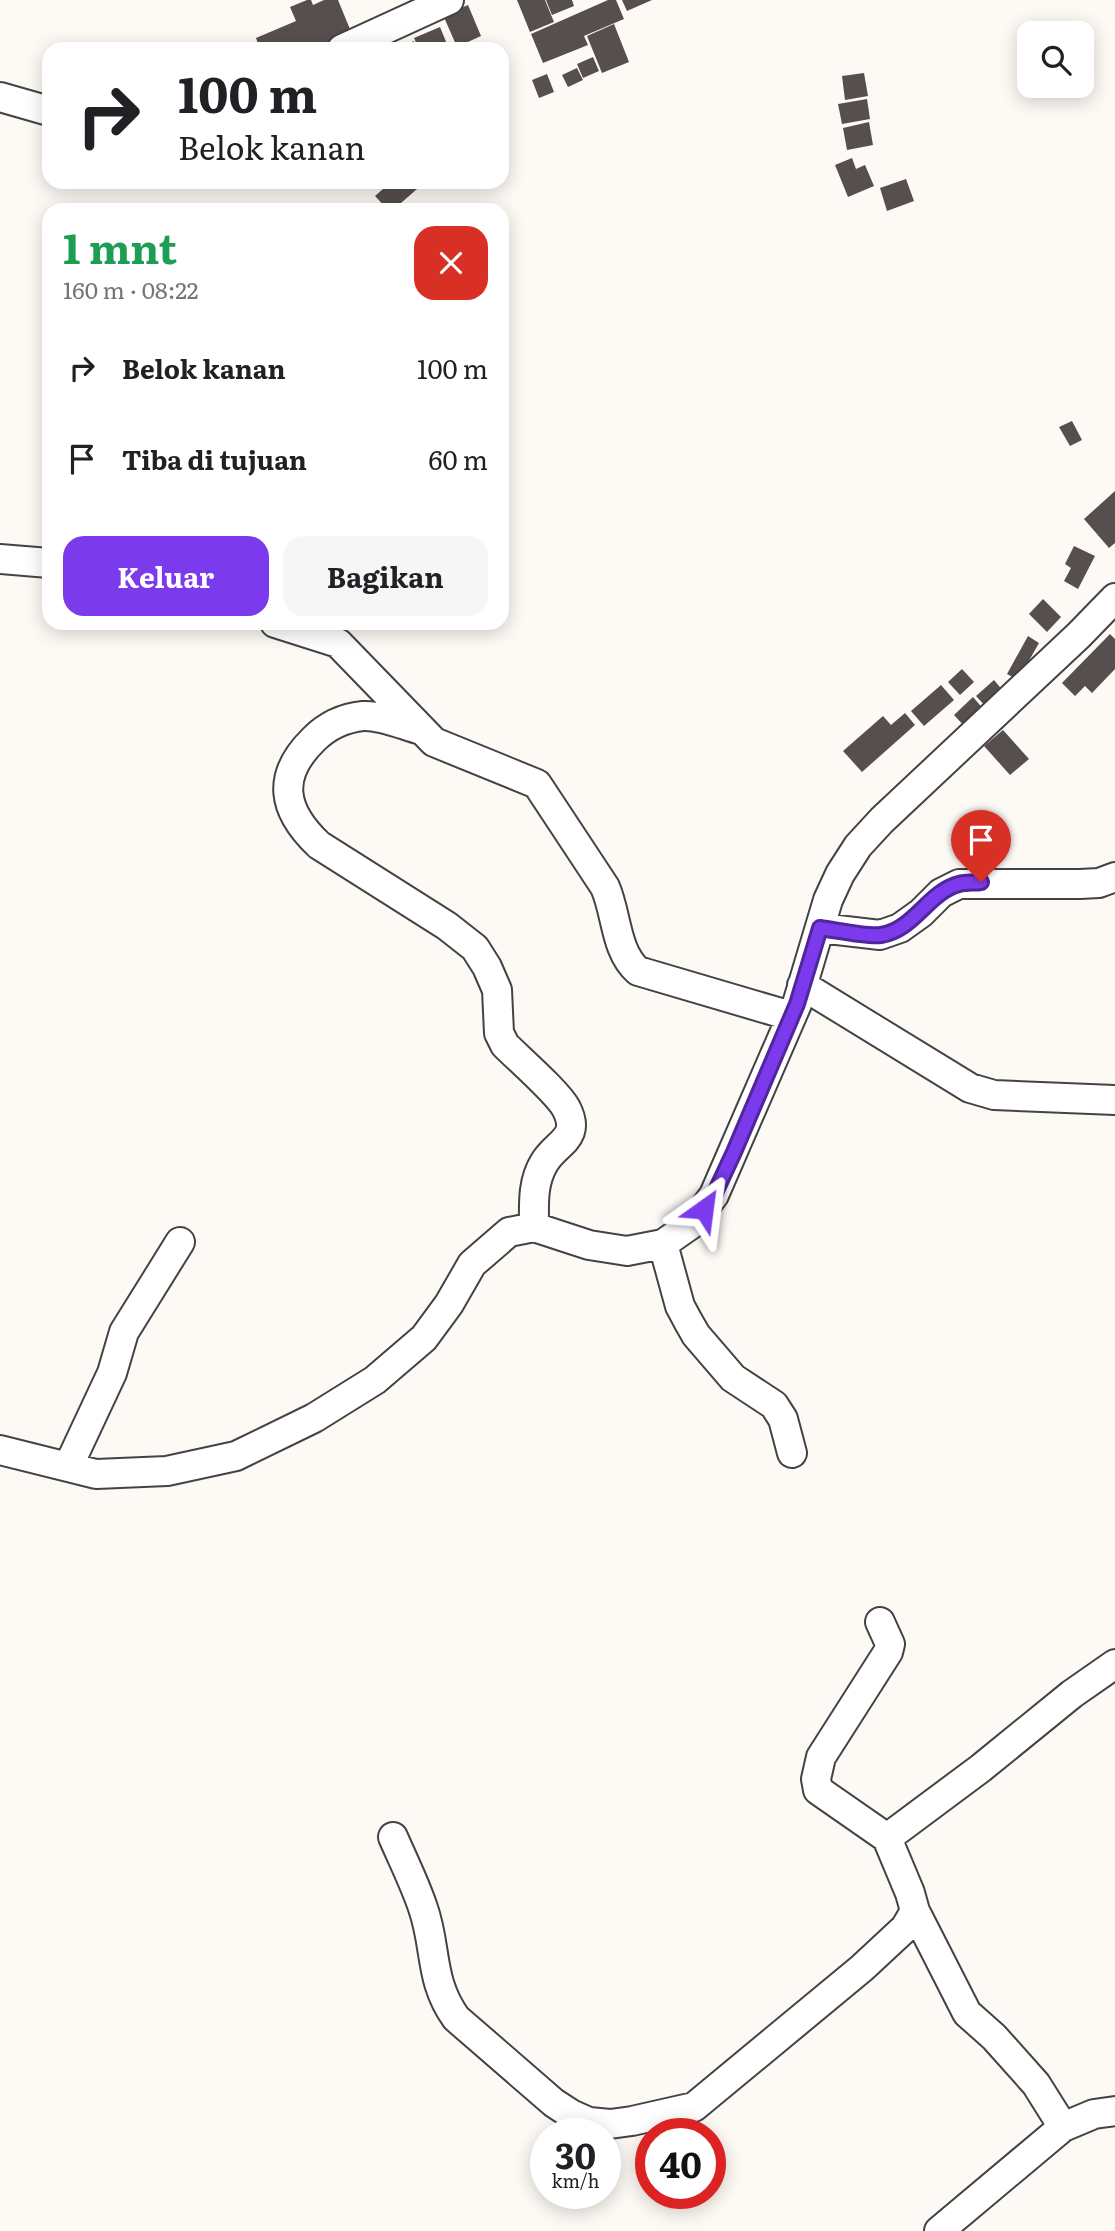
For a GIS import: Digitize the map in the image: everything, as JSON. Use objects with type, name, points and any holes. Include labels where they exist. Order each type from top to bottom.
[{"type":"street","points":[[357,42],[449,0]]},
{"type":"street","points":[[0,97],[42,109]]},
{"type":"street","points":[[0,559],[42,562]]},
{"type":"street","points":[[0,1450],[96,1474],[167,1471],[236,1456],[314,1418],[375,1380],[424,1338],[449,1304],[472,1264],[509,1232],[534,1227],[589,1245],[627,1251],[663,1244],[693,1223],[714,1195],[791,1016],[828,900],[840,874],[858,846],[1115,598]]},
{"type":"street","points":[[297,630],[338,643],[434,743],[537,784],[605,887],[612,903],[623,950],[629,963],[638,971],[791,1016]]},
{"type":"street","points":[[421,730],[365,716],[342,720],[319,734],[302,750],[292,766],[288,786],[291,806],[301,828],[319,845],[447,926],[475,947],[487,967],[497,990],[499,1033],[505,1045],[565,1106],[571,1122],[570,1133],[544,1162],[534,1189],[534,1227]]},
{"type":"street","points":[[820,928],[880,935],[900,928],[921,913],[941,893],[959,884],[1080,884],[1099,883],[1115,877]]},
{"type":"street","points":[[802,985],[970,1088],[994,1095],[1115,1100]]},
{"type":"street","points":[[68,1467],[112,1373],[124,1332],[180,1242]]},
{"type":"street","points":[[663,1244],[680,1306],[696,1335],[733,1378],[774,1405],[783,1419],[792,1453]]},
{"type":"street","points":[[880,1622],[890,1644],[888,1652],[821,1758],[816,1779],[818,1790],[887,1838],[915,1911],[967,2013],[994,2037],[1035,2084],[1063,2127]]},
{"type":"street","points":[[887,1838],[981,1768],[1072,1694],[1115,1664]]},
{"type":"street","points":[[393,1837],[424,1909],[434,1970],[444,2001],[456,2018],[554,2103],[589,2122],[632,2122],[694,2106],[863,1968],[905,1928],[915,1911]]},
{"type":"street","points":[[939,2231],[1063,2127],[1094,2113],[1115,2111]]},
{"type":"building","points":[[307,0],[311,0],[313,5],[324,0],[338,0],[352,34],[335,42],[257,42],[256,38],[296,21],[290,7]]},
{"type":"building","points":[[517,0],[545,0],[554,22],[530,32]]},
{"type":"building","points":[[546,0],[572,0],[574,6],[552,15]]},
{"type":"building","points":[[608,0],[616,0],[624,19],[584,36],[588,45],[543,63],[531,34]]},
{"type":"building","points":[[622,0],[652,0],[627,11]]},
{"type":"building","points":[[468,5],[481,36],[468,42],[455,42],[443,15]]},
{"type":"building","points":[[614,24],[629,62],[602,73],[587,36]]},
{"type":"building","points":[[440,27],[446,42],[416,42],[414,38]]},
{"type":"building","points":[[593,57],[599,71],[583,78],[577,64]]},
{"type":"building","points":[[577,68],[583,80],[568,87],[562,75]]},
{"type":"building","points":[[864,73],[868,96],[845,100],[842,76]]},
{"type":"building","points":[[547,74],[554,92],[539,98],[532,80]]},
{"type":"building","points":[[867,99],[870,119],[842,124],[838,104]]},
{"type":"building","points":[[869,122],[873,145],[847,150],[843,128]]},
{"type":"building","points":[[852,158],[856,169],[865,165],[874,186],[848,197],[835,165]]},
{"type":"building","points":[[906,179],[914,201],[887,211],[880,188]]},
{"type":"building","points":[[383,189],[417,189],[401,203],[382,203],[375,196]]},
{"type":"building","points":[[1072,421],[1082,440],[1070,446],[1059,427]]},
{"type":"building","points":[[1115,491],[1115,543],[1109,548],[1084,519]]},
{"type":"building","points":[[1074,546],[1095,556],[1078,589],[1064,581],[1071,568],[1065,564]]},
{"type":"building","points":[[1043,599],[1061,617],[1047,632],[1029,614]]},
{"type":"building","points":[[1110,634],[1115,639],[1115,669],[1092,693],[1085,686],[1075,696],[1062,683]]},
{"type":"building","points":[[1028,636],[1039,643],[1018,680],[1007,674]]},
{"type":"building","points":[[962,669],[974,682],[960,695],[948,682]]},
{"type":"building","points":[[994,680],[1004,692],[987,708],[976,696]]},
{"type":"building","points":[[941,685],[954,700],[924,726],[911,711]]},
{"type":"building","points":[[973,697],[985,711],[966,728],[954,715]]},
{"type":"building","points":[[905,713],[915,725],[862,772],[843,751],[883,716],[891,725]]},
{"type":"building","points":[[1003,730],[1029,759],[1010,775],[984,746]]},
{"type":"route","points":[[704,1209],[714,1195],[734,1152],[797,1004],[820,928],[880,935],[900,928],[921,913],[941,893],[959,884],[981,882]]}]
